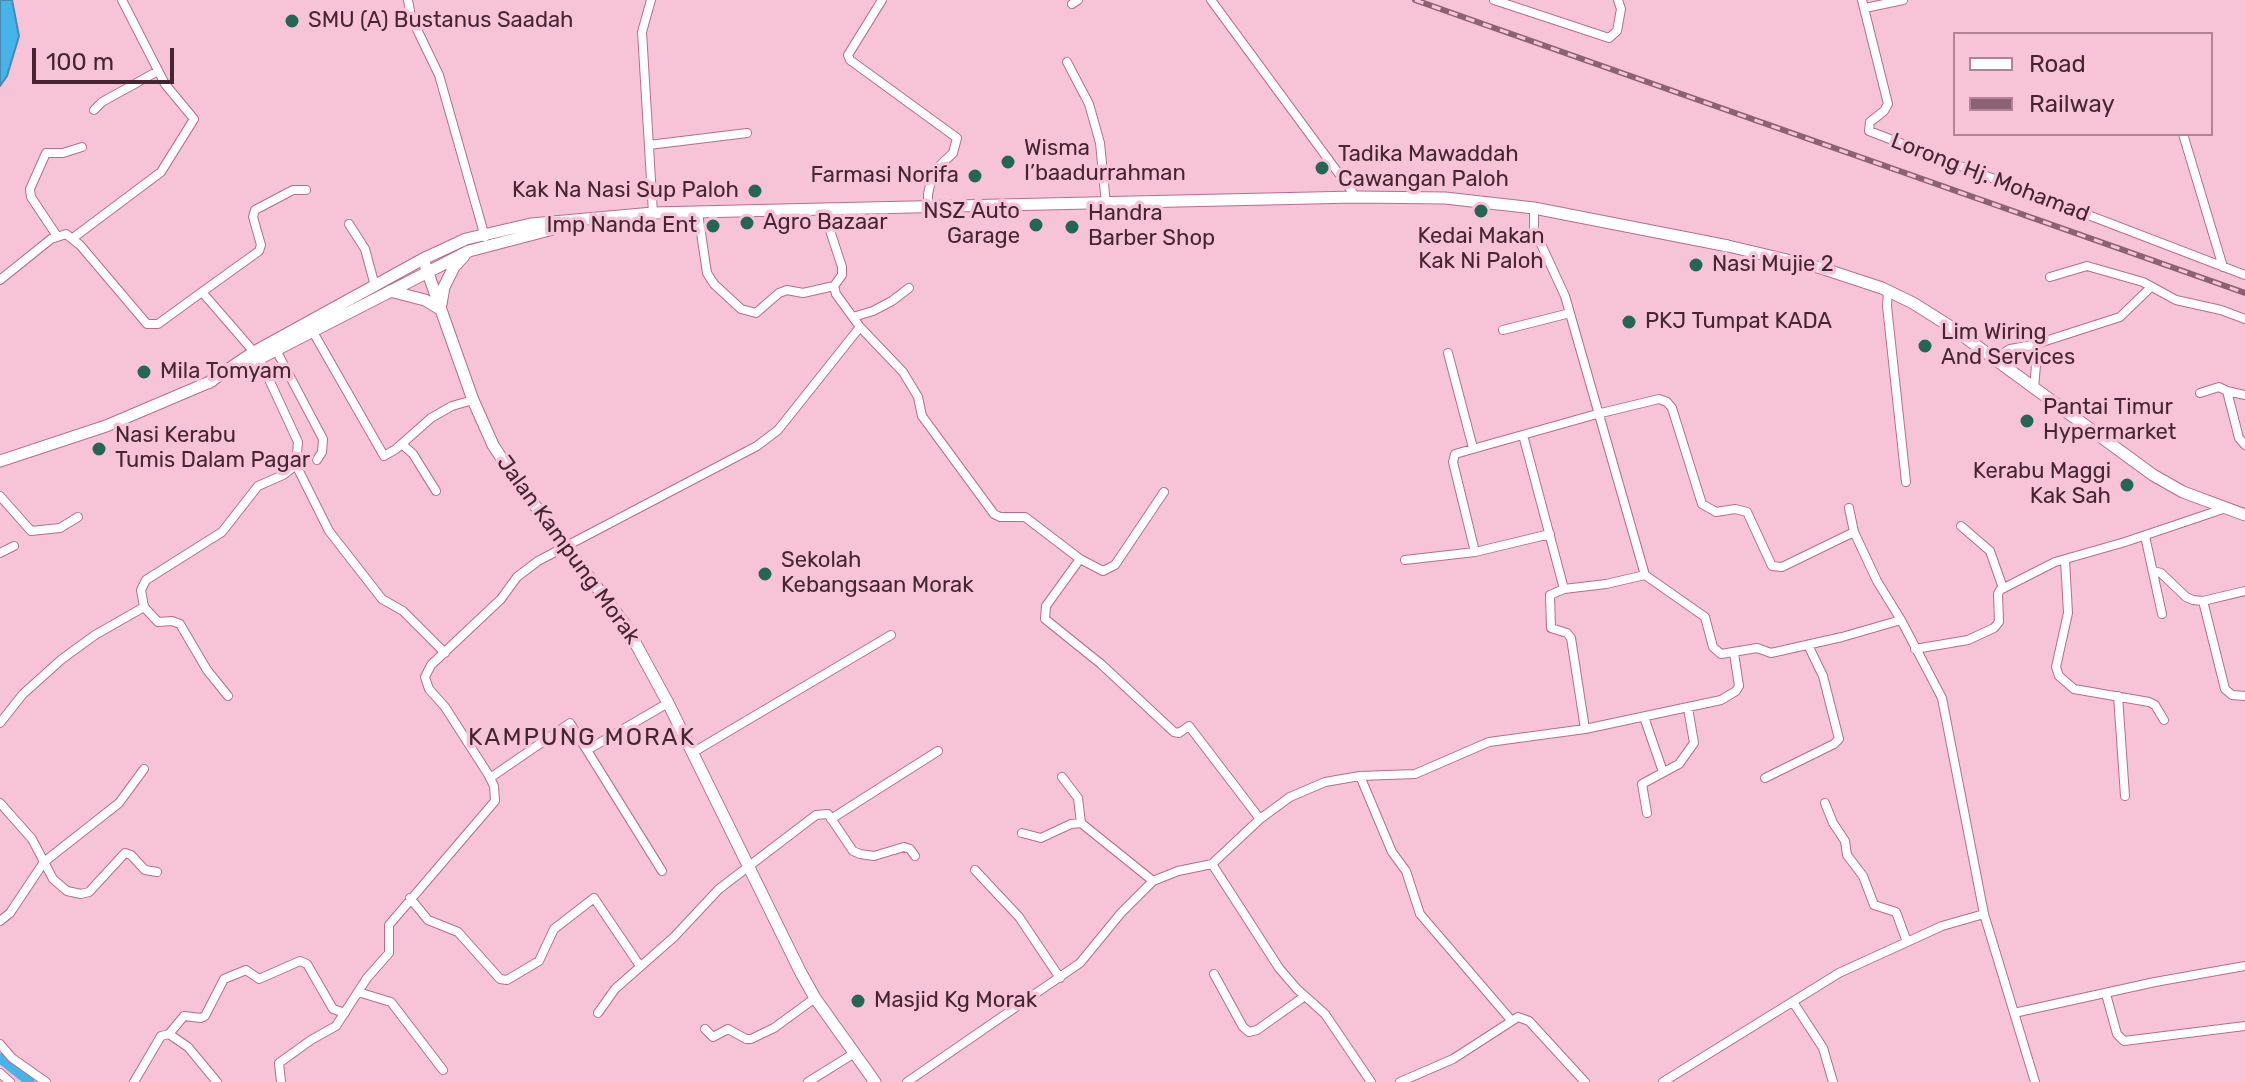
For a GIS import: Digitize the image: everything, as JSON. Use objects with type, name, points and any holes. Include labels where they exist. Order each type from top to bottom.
[{"type":"main road","points":[[0,461],[106,426],[208,383],[375,286],[485,239],[589,220],[653,213],[1356,197],[1445,198],[1534,208],[1728,246],[1821,268],[1888,291],[1944,322],[2153,475],[2223,509],[2245,515]]},
{"type":"main road","points":[[390,291],[425,300],[440,309],[444,287],[454,267],[485,239]]},
{"type":"main road","points":[[257,356],[277,352],[390,291],[425,265],[469,251]]},
{"type":"main road","name":"Jalan Kampung Morak","points":[[425,265],[473,400],[503,461],[626,626],[668,703],[815,998],[875,1082]]},
{"type":"street","points":[[73,238],[161,172],[194,119],[172,94],[158,71],[122,0]]},
{"type":"street","points":[[408,0],[411,17],[439,75],[485,239]]},
{"type":"street","points":[[651,0],[642,32],[653,213]]},
{"type":"street","points":[[882,0],[848,55],[850,60],[957,138],[953,153],[933,172],[929,183],[928,207]]},
{"type":"street","points":[[1211,0],[1356,197]]},
{"type":"street","points":[[1494,0],[1609,38],[1617,31],[1621,9],[1618,0]]},
{"type":"street","points":[[1863,4],[1903,0]]},
{"type":"street","name":"Lorong Hj. Mohamad","points":[[1863,4],[1888,104],[1870,122],[1869,131],[2245,275]]},
{"type":"street","points":[[1067,62],[1089,104],[1100,143],[1106,204]]},
{"type":"street","points":[[94,110],[158,71]]},
{"type":"street","points":[[649,145],[747,133]]},
{"type":"street","points":[[2184,136],[2223,267]]},
{"type":"street","points":[[57,236],[31,197],[30,189],[46,153],[63,153],[82,147]]},
{"type":"street","points":[[0,280],[57,236],[66,234],[73,238],[147,324],[158,324],[259,251],[261,245],[253,217],[255,210],[293,190],[306,190]]},
{"type":"street","points":[[1534,208],[1534,229],[1565,296],[1645,575],[1705,617],[1718,653],[1757,648],[1771,653],[1901,620]]},
{"type":"street","points":[[698,213],[707,273],[714,284],[741,309],[756,313],[779,293],[787,290],[803,293],[834,286],[842,275],[823,209]]},
{"type":"street","points":[[349,224],[365,249],[375,286]]},
{"type":"street","points":[[2050,277],[2087,266],[2126,276],[2179,301],[2245,319]]},
{"type":"street","points":[[834,286],[836,294],[860,327],[903,372],[918,397],[922,416],[988,508],[1000,517],[1025,517],[1096,569],[1109,569],[1164,492]]},
{"type":"street","points":[[1995,358],[2010,349],[2033,345],[2120,317],[2151,287]]},
{"type":"street","points":[[853,317],[873,311],[909,288]]},
{"type":"street","points":[[1888,291],[1887,306],[1906,482]]},
{"type":"street","points":[[202,292],[257,356],[298,442],[296,465],[329,531],[384,601],[403,611],[445,653]]},
{"type":"street","points":[[1503,330],[1570,313]]},
{"type":"street","points":[[281,1082],[278,1066],[281,1061],[336,1026],[367,978],[389,953],[388,926],[492,807],[495,794],[490,778],[445,707],[425,683],[426,671],[501,599],[517,577],[538,561],[757,446],[778,430],[860,327]]},
{"type":"street","points":[[313,332],[384,456],[431,418],[452,406],[473,400]]},
{"type":"street","points":[[2033,345],[2034,388]]},
{"type":"street","points":[[277,352],[323,439],[322,452],[317,460]]},
{"type":"street","points":[[1448,353],[1473,448]]},
{"type":"street","points":[[2200,393],[2219,387],[2245,395]]},
{"type":"street","points":[[2227,391],[2239,438],[2245,445]]},
{"type":"street","points":[[1475,552],[1453,458],[1458,452],[1654,400],[1670,404],[1702,504],[1716,512],[1735,509],[1747,512],[1768,561],[1775,567],[1782,567],[1854,532]]},
{"type":"street","points":[[1523,435],[1564,589]]},
{"type":"street","points":[[402,444],[413,454],[436,491]]},
{"type":"street","points":[[228,696],[207,670],[180,624],[158,622],[144,607],[141,590],[146,580],[222,532],[258,486],[283,475],[296,465]]},
{"type":"street","points":[[0,496],[31,531],[60,528],[78,517]]},
{"type":"street","points":[[1849,508],[1854,532],[1877,581],[1942,698],[1984,914],[2035,1082]]},
{"type":"street","points":[[1915,649],[1968,640],[1994,628],[1999,622],[1998,594],[2003,588],[2065,560],[2223,509]]},
{"type":"street","points":[[1961,526],[1989,549],[2003,588]]},
{"type":"street","points":[[1405,560],[1475,552],[1550,534]]},
{"type":"street","points":[[2145,536],[2162,614]]},
{"type":"street","points":[[0,553],[14,546]]},
{"type":"street","points":[[1080,559],[1046,606],[1045,619],[1101,664],[1174,732],[1179,733],[1189,726],[1260,819]]},
{"type":"street","points":[[2065,560],[2068,613],[2056,667],[2059,676],[2074,689],[2155,705],[2164,720]]},
{"type":"street","points":[[2153,571],[2161,573],[2186,597],[2203,601],[2245,591]]},
{"type":"street","points":[[1585,729],[1570,635],[1553,631],[1550,625],[1550,595],[1564,589],[1645,575]]},
{"type":"street","points":[[2203,601],[2225,689],[2232,695],[2245,696]]},
{"type":"street","points":[[0,723],[23,694],[62,659],[95,635],[144,607]]},
{"type":"street","points":[[692,753],[891,635]]},
{"type":"street","points":[[1765,778],[1839,739],[1823,676],[1808,645]]},
{"type":"street","points":[[907,1082],[1060,978],[1089,953],[1121,913],[1153,881],[1178,871],[1212,864],[1260,819],[1290,797],[1325,782],[1360,776],[1415,774],[1489,742],[1585,729],[1721,700],[1736,691],[1739,683],[1734,653]]},
{"type":"street","points":[[2118,696],[2125,796]]},
{"type":"street","points":[[589,749],[668,703]]},
{"type":"street","points":[[1647,813],[1642,784],[1679,764],[1694,743],[1688,708]]},
{"type":"street","points":[[1644,717],[1663,772]]},
{"type":"street","points":[[490,778],[569,722],[589,749],[662,871]]},
{"type":"street","points":[[831,819],[938,751]]},
{"type":"street","points":[[0,921],[10,913],[44,862],[119,803],[144,769]]},
{"type":"street","points":[[1360,776],[1392,852],[1406,871],[1420,914],[1511,1020]]},
{"type":"street","points":[[1062,777],[1078,798],[1081,823],[1153,881]]},
{"type":"street","points":[[0,803],[32,839],[57,884],[73,894],[96,887],[125,853],[145,870],[157,872]]},
{"type":"street","points":[[1825,803],[1845,841],[1847,855],[1863,876],[1874,905],[1896,912],[1907,942]]},
{"type":"street","points":[[598,1013],[615,989],[674,937],[719,889],[816,815],[823,813],[831,819],[853,851],[874,856],[904,847],[915,856]]},
{"type":"street","points":[[1022,833],[1041,838],[1071,824],[1081,823]]},
{"type":"street","points":[[1212,864],[1279,968],[1325,1014],[1371,1082]]},
{"type":"street","points":[[975,870],[1019,917],[1060,978]]},
{"type":"street","points":[[410,898],[428,920],[458,932],[500,979],[507,980],[539,961],[554,929],[594,898],[640,966]]},
{"type":"street","points":[[1663,1082],[1839,973],[1942,926],[1984,914]]},
{"type":"street","points":[[134,1082],[161,1036],[169,1034],[184,1016],[205,1016],[224,979],[246,970],[256,978],[262,978],[300,961],[307,964],[333,1009],[345,1013]]},
{"type":"street","points":[[2014,1013],[2245,966]]},
{"type":"street","points":[[1214,974],[1243,1027],[1249,1032],[1257,1030],[1305,996]]},
{"type":"street","points":[[358,992],[391,1002],[443,1070]]},
{"type":"street","points":[[2106,994],[2117,1034],[2124,1041],[2245,1026]]},
{"type":"street","points":[[705,1029],[713,1037],[728,1029],[751,1039],[774,1028],[815,998]]},
{"type":"street","points":[[1793,1002],[1823,1048],[1833,1082]]},
{"type":"street","points":[[1400,1082],[1453,1059],[1518,1017],[1529,1021],[1585,1082]]},
{"type":"street","points":[[169,1034],[188,1047],[217,1082]]},
{"type":"street","points":[[0,1044],[12,1058],[46,1082]]},
{"type":"street","points":[[808,1082],[853,1054]]},
{"type":"street","points":[[0,1073],[10,1082]]},
{"type":"water","points":[[0,0],[12,0],[19,36],[7,76],[0,86]]},
{"type":"waterway","points":[[0,1058],[30,1082]]},
{"type":"railway","points":[[1415,0],[2245,293]]},
{"type":"place","name":"SMU (A) Bustanus Saadah","points":[[292,21]]},
{"type":"place","name":"Wisma I’baadurrahman","points":[[1008,162]]},
{"type":"place","name":"Tadika Mawaddah Cawangan Paloh","points":[[1322,168]]},
{"type":"place","name":"Farmasi Norifa","points":[[975,176]]},
{"type":"place","name":"Kak Na Nasi Sup Paloh","points":[[755,191]]},
{"type":"place","name":"Kedai Makan Kak Ni Paloh","points":[[1481,211]]},
{"type":"place","name":"Agro Bazaar","points":[[747,223]]},
{"type":"place","name":"NSZ Auto Garage","points":[[1036,225]]},
{"type":"place","name":"Imp Nanda Ent","points":[[713,226]]},
{"type":"place","name":"Handra Barber Shop","points":[[1072,227]]},
{"type":"place","name":"Nasi Mujie 2","points":[[1696,265]]},
{"type":"place","name":"PKJ Tumpat KADA","points":[[1629,322]]},
{"type":"place","name":"Lim Wiring And Services","points":[[1925,346]]},
{"type":"place","name":"Mila Tomyam","points":[[144,372]]},
{"type":"place","name":"Pantai Timur Hypermarket","points":[[2027,421]]},
{"type":"place","name":"Nasi Kerabu Tumis Dalam Pagar","points":[[99,449]]},
{"type":"place","name":"Kerabu Maggi Kak Sah","points":[[2127,485]]},
{"type":"place","name":"Sekolah Kebangsaan Morak","points":[[765,574]]},
{"type":"place","name":"Masjid Kg Morak","points":[[858,1001]]},
{"type":"district","name":"KAMPUNG MORAK","points":[[582,738]]}]
